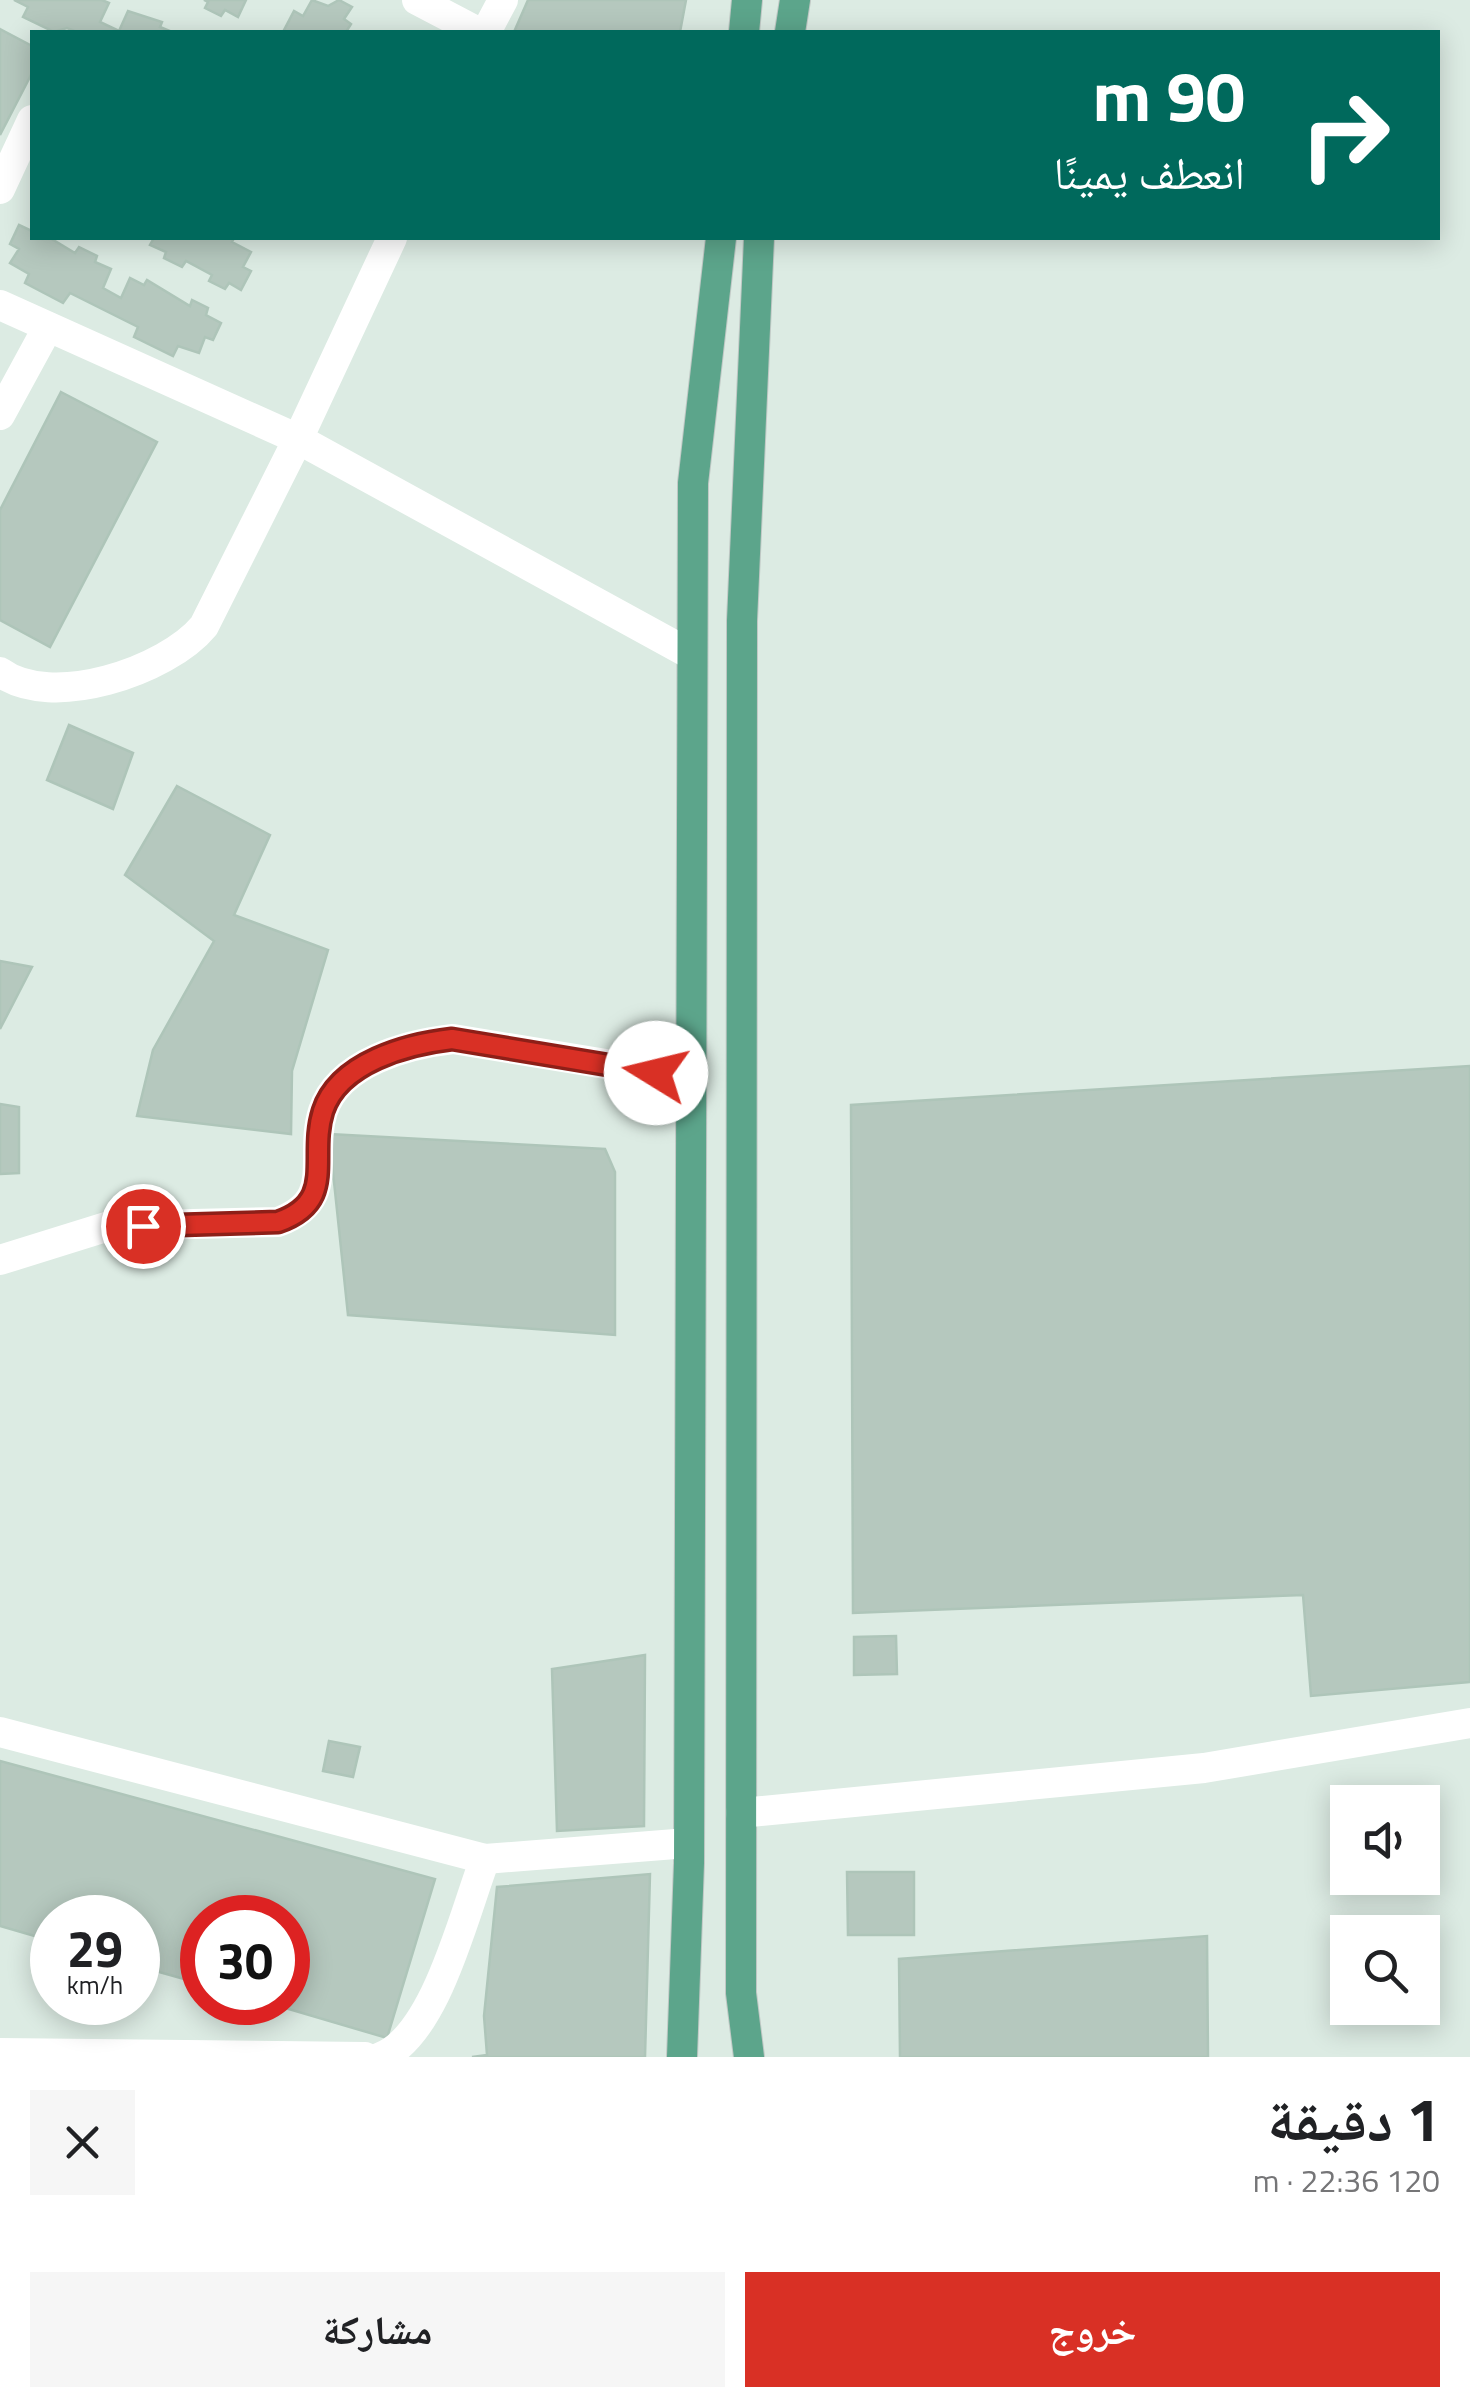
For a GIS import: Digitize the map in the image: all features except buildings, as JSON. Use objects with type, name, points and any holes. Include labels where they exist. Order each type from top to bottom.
[{"type":"main road","points":[[744,30],[748,0]]},
{"type":"main road","points":[[790,30],[795,0]]},
{"type":"main road","points":[[682,2057],[688,2005],[693,483],[720,240]]},
{"type":"main road","points":[[749,2057],[741,1993],[742,621],[759,240]]},
{"type":"street","points":[[416,0],[474,30]]},
{"type":"street","points":[[487,30],[502,0]]},
{"type":"street","points":[[0,189],[30,124]]},
{"type":"street","points":[[0,672],[11,680],[40,687],[93,686],[191,642],[204,626],[298,439],[391,240]]},
{"type":"street","points":[[0,305],[298,439],[692,655]]},
{"type":"street","points":[[0,416],[48,326]]},
{"type":"street","points":[[0,1260],[110,1226],[278,1222],[295,1216],[308,1207],[315,1191],[323,1111],[336,1087],[346,1075],[422,1042],[452,1039],[690,1078]]},
{"type":"street","points":[[741,1814],[1204,1768],[1470,1723]]},
{"type":"street","points":[[0,1732],[485,1859],[688,1843]]},
{"type":"street","points":[[381,2057],[407,2042],[428,2008],[485,1859]]},
{"type":"street","points":[[0,2052],[365,2057]]},
{"type":"route","points":[[143,1226],[278,1222],[295,1216],[308,1207],[315,1191],[323,1111],[336,1087],[346,1075],[422,1042],[452,1039],[656,1073]]}]
